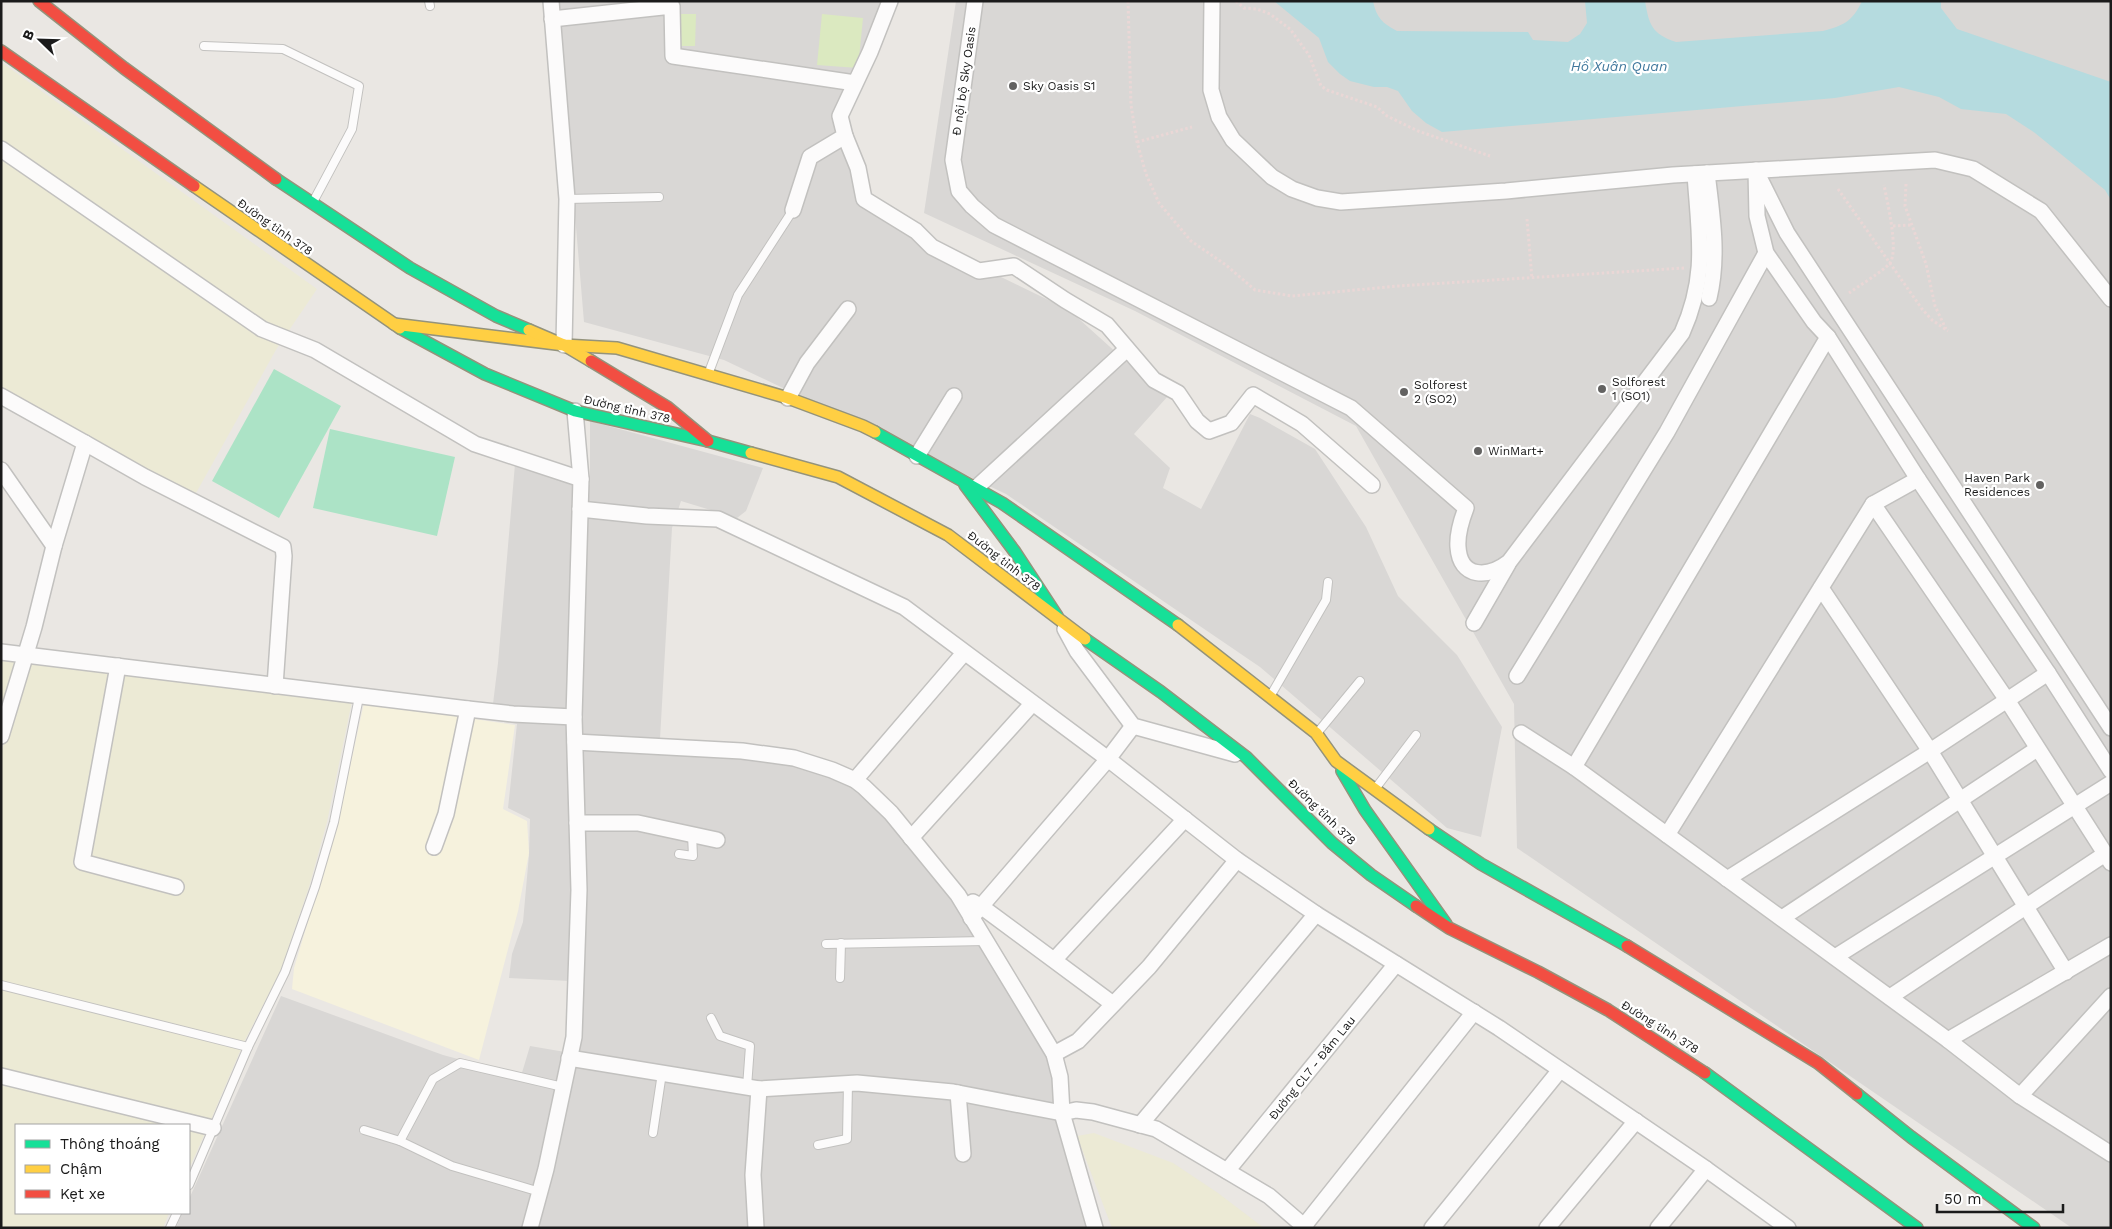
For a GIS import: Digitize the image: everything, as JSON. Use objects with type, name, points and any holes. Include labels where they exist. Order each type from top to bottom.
[{"type":"main road","points":[[38,1],[124,68],[312,203],[410,268],[496,316],[564,346],[667,407],[708,441]]},
{"type":"main road","name":"Đường tỉnh 378","points":[[1,50],[390,323],[485,374],[575,412],[708,441],[838,477],[948,535],[1061,622],[1162,692],[1246,757],[1332,843],[1371,875],[1449,928],[1538,972],[1608,1010],[1693,1065],[1917,1228]]},
{"type":"main road","points":[[390,323],[564,346],[617,348],[708,374],[788,398],[864,426],[1002,502],[1198,639],[1316,733],[1336,761],[1365,810],[1449,928]]},
{"type":"main road","points":[[961,480],[1015,552],[1061,622]]},
{"type":"main road","points":[[1336,761],[1374,791],[1482,864],[1600,930],[1818,1063],[1911,1137],[2034,1228]]},
{"type":"street","points":[[551,1],[567,199],[564,346]]},
{"type":"street","points":[[890,1],[840,116],[845,136],[858,168],[864,199],[916,231],[932,247],[979,271],[1014,266],[1107,325],[1154,380],[1178,393],[1197,421],[1209,430],[1231,423],[1253,395],[1302,424],[1372,485]]},
{"type":"street","name":"Đ nội bộ Sky Oasis","points":[[975,1],[953,160],[959,191],[972,206],[994,224],[1352,408],[1466,508],[1458,544],[1459,557],[1466,567],[1480,574],[1492,573],[1509,562]]},
{"type":"street","points":[[1212,1],[1211,90],[1219,117],[1233,140],[1272,177],[1292,189],[1317,198],[1341,202],[1506,191],[1701,173],[1936,160],[1973,170],[2041,211],[2111,299]]},
{"type":"street","points":[[552,19],[672,6],[673,56],[855,82]]},
{"type":"street","points":[[793,210],[810,157],[845,136]]},
{"type":"street","points":[[1,149],[262,329],[315,350],[475,444],[581,479]]},
{"type":"street","points":[[1756,170],[1757,216],[1766,253],[1814,322],[1828,337],[1918,479],[2111,771]]},
{"type":"street","points":[[1756,170],[1787,232],[2111,728]]},
{"type":"street","points":[[1701,173],[1715,254],[1714,276],[1709,298]]},
{"type":"street","points":[[1474,623],[1509,562],[1682,333],[1698,290],[1701,257],[1701,173]]},
{"type":"street","points":[[1517,676],[1667,432],[1766,253]]},
{"type":"street","points":[[788,398],[807,364],[848,310]]},
{"type":"street","points":[[1574,767],[1828,337]]},
{"type":"street","points":[[976,488],[1127,349]]},
{"type":"street","points":[[1,396],[145,478],[283,547],[284,556],[275,686]]},
{"type":"street","points":[[917,456],[954,396]]},
{"type":"street","points":[[530,1228],[540,1192],[574,1037],[579,890],[574,717],[581,479],[575,412]]},
{"type":"street","points":[[1,736],[34,627],[54,546],[85,443]]},
{"type":"street","points":[[1,470],[54,546]]},
{"type":"street","points":[[1668,835],[1873,504],[1918,479]]},
{"type":"street","points":[[1873,504],[2007,700],[2108,858],[2024,907],[1890,998]]},
{"type":"street","points":[[580,509],[647,516],[718,519],[904,607],[1108,759],[1237,860],[1316,914],[1474,1012],[1706,1169],[1771,1223],[1788,1228]]},
{"type":"street","points":[[1821,588],[1930,751],[2024,907],[2066,972]]},
{"type":"street","points":[[1061,622],[1077,651],[1133,726],[1246,757]]},
{"type":"street","points":[[1,652],[468,710],[574,717]]},
{"type":"street","points":[[855,780],[964,653]]},
{"type":"street","points":[[118,666],[82,862],[176,887]]},
{"type":"street","points":[[1727,879],[1930,751],[2048,673]]},
{"type":"street","points":[[911,838],[1032,704]]},
{"type":"street","points":[[434,847],[446,814],[468,710]]},
{"type":"street","points":[[971,918],[1108,759],[1133,726]]},
{"type":"street","points":[[1521,733],[1574,767],[1668,835],[1948,1040],[2020,1096],[2111,1154]]},
{"type":"street","points":[[575,742],[742,751],[794,758],[832,770],[855,780],[877,798],[958,895],[1054,1054],[1060,1077],[1062,1113],[1095,1228]]},
{"type":"street","points":[[1782,918],[2037,749]]},
{"type":"street","points":[[1834,957],[2111,783]]},
{"type":"street","points":[[1055,959],[1185,819]]},
{"type":"street","points":[[577,823],[638,823],[717,840]]},
{"type":"street","points":[[1054,1054],[1078,1041],[1149,967],[1237,860]]},
{"type":"street","points":[[958,895],[982,906],[1114,1004]]},
{"type":"street","points":[[1140,1125],[1316,914]]},
{"type":"street","points":[[1948,1040],[2111,945]]},
{"type":"street","name":"Đường CL7 - Đầm Lau","points":[[1228,1171],[1396,964]]},
{"type":"street","points":[[2020,1096],[2111,996]]},
{"type":"street","points":[[569,1058],[753,1088],[848,1083],[958,1093],[1062,1113],[1076,1110],[1093,1112],[1156,1129],[1269,1196],[1305,1227],[1474,1012]]},
{"type":"street","points":[[1432,1228],[1560,1070]]},
{"type":"street","points":[[1,1076],[213,1128]]},
{"type":"street","points":[[753,1088],[753,1174],[756,1228]]},
{"type":"street","points":[[958,1093],[963,1154]]},
{"type":"street","points":[[1547,1228],[1636,1122]]},
{"type":"street","points":[[1658,1228],[1706,1169]]},
{"type":"lane","points":[[204,46],[282,49],[359,86],[352,128],[312,203]]},
{"type":"lane","points":[[567,199],[659,197]]},
{"type":"lane","points":[[708,374],[738,295],[793,210]]},
{"type":"lane","points":[[1270,696],[1326,600],[1328,582]]},
{"type":"lane","points":[[1316,733],[1360,682]]},
{"type":"lane","points":[[190,1183],[248,1047],[285,972],[334,822],[359,697]]},
{"type":"lane","points":[[1374,791],[1416,735]]},
{"type":"lane","points":[[679,854],[693,856],[692,835]]},
{"type":"lane","points":[[826,944],[985,940]]},
{"type":"lane","points":[[840,978],[841,944]]},
{"type":"lane","points":[[1,985],[248,1047]]},
{"type":"lane","points":[[711,1018],[720,1036],[750,1046],[753,1088]]},
{"type":"lane","points":[[400,1141],[433,1079],[460,1063],[563,1087]]},
{"type":"lane","points":[[653,1133],[662,1073]]},
{"type":"lane","points":[[818,1145],[847,1138],[848,1083]]},
{"type":"lane","points":[[364,1130],[400,1141],[452,1166],[540,1192]]},
{"type":"lane","points":[[170,1228],[177,1214]]},
{"type":"path","points":[[1128,1],[1131,105],[1137,142],[1146,174],[1159,203],[1191,241],[1226,265],[1255,290],[1292,296],[1398,286],[1692,268]]},
{"type":"path","points":[[1236,1],[1244,8],[1257,9],[1270,14],[1290,29],[1308,55],[1321,86],[1326,90],[1377,108],[1387,116],[1418,132],[1490,156]]},
{"type":"path","points":[[1137,142],[1192,127]]},
{"type":"path","points":[[1838,188],[1922,308],[1932,320],[1948,331],[1935,306],[1926,264],[1905,206],[1906,184]]},
{"type":"path","points":[[1849,293],[1890,263],[1893,255],[1893,226],[1884,186]]},
{"type":"path","points":[[1527,219],[1532,279]]},
{"type":"path","points":[[1893,226],[1911,225]]},
{"type":"shaded area","points":[[557,1],[883,1],[865,55],[833,121],[844,146],[858,203],[910,232],[925,252],[979,277],[999,276],[1069,310],[1168,396],[1134,434],[1170,468],[1163,488],[1201,509],[1250,414],[1315,449],[1366,527],[1398,596],[1457,655],[1502,727],[1481,837],[1447,828],[1260,667],[1006,494],[724,360],[584,322]]},
{"type":"shaded area","points":[[956,1],[2111,1],[2111,1228],[2072,1228],[1517,848],[1514,704],[1356,426],[1135,311],[924,213]]},
{"type":"shaded area","points":[[1,62],[317,289],[277,348],[196,493],[148,471],[1,386]]},
{"type":"shaded area","points":[[590,421],[763,468],[746,511],[737,518],[681,501],[672,528],[660,739],[764,755],[852,780],[888,816],[948,892],[1028,1016],[1052,1072],[1062,1140],[1094,1228],[176,1228],[182,1214],[190,1214],[190,1197],[281,996],[443,1055],[521,1076],[530,1046],[565,1052],[570,981],[509,978],[512,954],[523,922],[530,819],[508,808],[517,724],[491,720],[498,663],[515,464],[590,485]]},
{"type":"shaded area","points":[[1,658],[16,659],[1,712]]},
{"type":"shaded area","points":[[28,660],[352,701],[327,822],[309,887],[280,972],[244,1042],[1,981],[1,754]]},
{"type":"shaded area","points":[[364,703],[515,725],[503,809],[527,821],[529,853],[518,911],[479,1060],[292,989],[294,968],[338,822]]},
{"type":"shaded area","points":[[1,989],[241,1049],[210,1122],[1,1070]]},
{"type":"shaded area","points":[[1,1081],[178,1124],[15,1124],[15,1214],[169,1214],[163,1228],[1,1228]]},
{"type":"shaded area","points":[[190,1127],[206,1131],[190,1167]]},
{"type":"shaded area","points":[[1094,1133],[1173,1163],[1218,1193],[1264,1228],[1112,1228],[1077,1136]]},
{"type":"green space","points":[[678,14],[696,14],[695,46],[677,46]]},
{"type":"green space","points":[[822,14],[863,18],[858,68],[817,65]]},
{"type":"green space","points":[[274,369],[341,406],[279,518],[212,481]]},
{"type":"green space","points":[[330,429],[455,457],[437,536],[313,508]]},
{"type":"water","name":"Hồ Xuân Quan","points":[[1274,1],[1373,1],[1381,19],[1397,31],[1528,32],[1533,40],[1568,42],[1580,34],[1587,23],[1585,1],[1645,1],[1648,16],[1653,27],[1662,36],[1676,42],[1823,31],[1847,22],[1859,8],[1862,1],[1941,1],[1941,8],[1957,29],[2111,82],[2111,200],[2105,190],[2035,133],[2006,114],[1961,109],[1939,97],[1899,87],[1835,98],[1442,132],[1426,123],[1412,111],[1398,91],[1387,87],[1374,87],[1350,81],[1340,74],[1328,62],[1319,38]]},
{"type":"traffic: fast","points":[[276,179],[410,268],[496,316],[529,330]]},
{"type":"traffic: fast","points":[[400,328],[485,374],[575,411],[708,441],[751,453]]},
{"type":"traffic: fast","points":[[875,432],[1002,503],[1178,625]]},
{"type":"traffic: fast","points":[[965,485],[1015,552],[1057,616]]},
{"type":"traffic: fast","points":[[1085,639],[1161,692],[1246,757],[1332,843],[1371,875],[1416,906]]},
{"type":"traffic: fast","points":[[1342,771],[1365,810],[1446,924]]},
{"type":"traffic: fast","points":[[1429,829],[1481,864],[1627,946]]},
{"type":"traffic: fast","points":[[1705,1073],[1917,1228]]},
{"type":"traffic: fast","points":[[1857,1094],[1911,1137],[2034,1228]]},
{"type":"traffic: slow","points":[[194,186],[400,328]]},
{"type":"traffic: slow","points":[[394,324],[564,345],[591,361]]},
{"type":"traffic: slow","points":[[529,330],[564,345],[617,348],[788,398],[875,432]]},
{"type":"traffic: slow","points":[[751,453],[838,477],[948,535],[1085,639]]},
{"type":"traffic: slow","points":[[1178,625],[1316,733],[1336,761],[1429,829]]},
{"type":"traffic: jam","points":[[39,1],[124,68],[276,179]]},
{"type":"traffic: jam","points":[[1,51],[194,186]]},
{"type":"traffic: jam","points":[[591,361],[667,407],[708,441]]},
{"type":"traffic: jam","points":[[1416,906],[1449,928],[1538,972],[1608,1010],[1705,1073]]},
{"type":"traffic: jam","points":[[1627,946],[1818,1063],[1857,1094]]},
{"type":"place","name":"Sky Oasis S1","points":[[1013,86]]},
{"type":"place","name":"Solforest 1 (SO1)","points":[[1602,389]]},
{"type":"place","name":"Solforest 2 (SO2)","points":[[1404,392]]},
{"type":"place","name":"WinMart+","points":[[1478,451]]},
{"type":"place","name":"Haven Park Residences","points":[[2040,485]]}]
